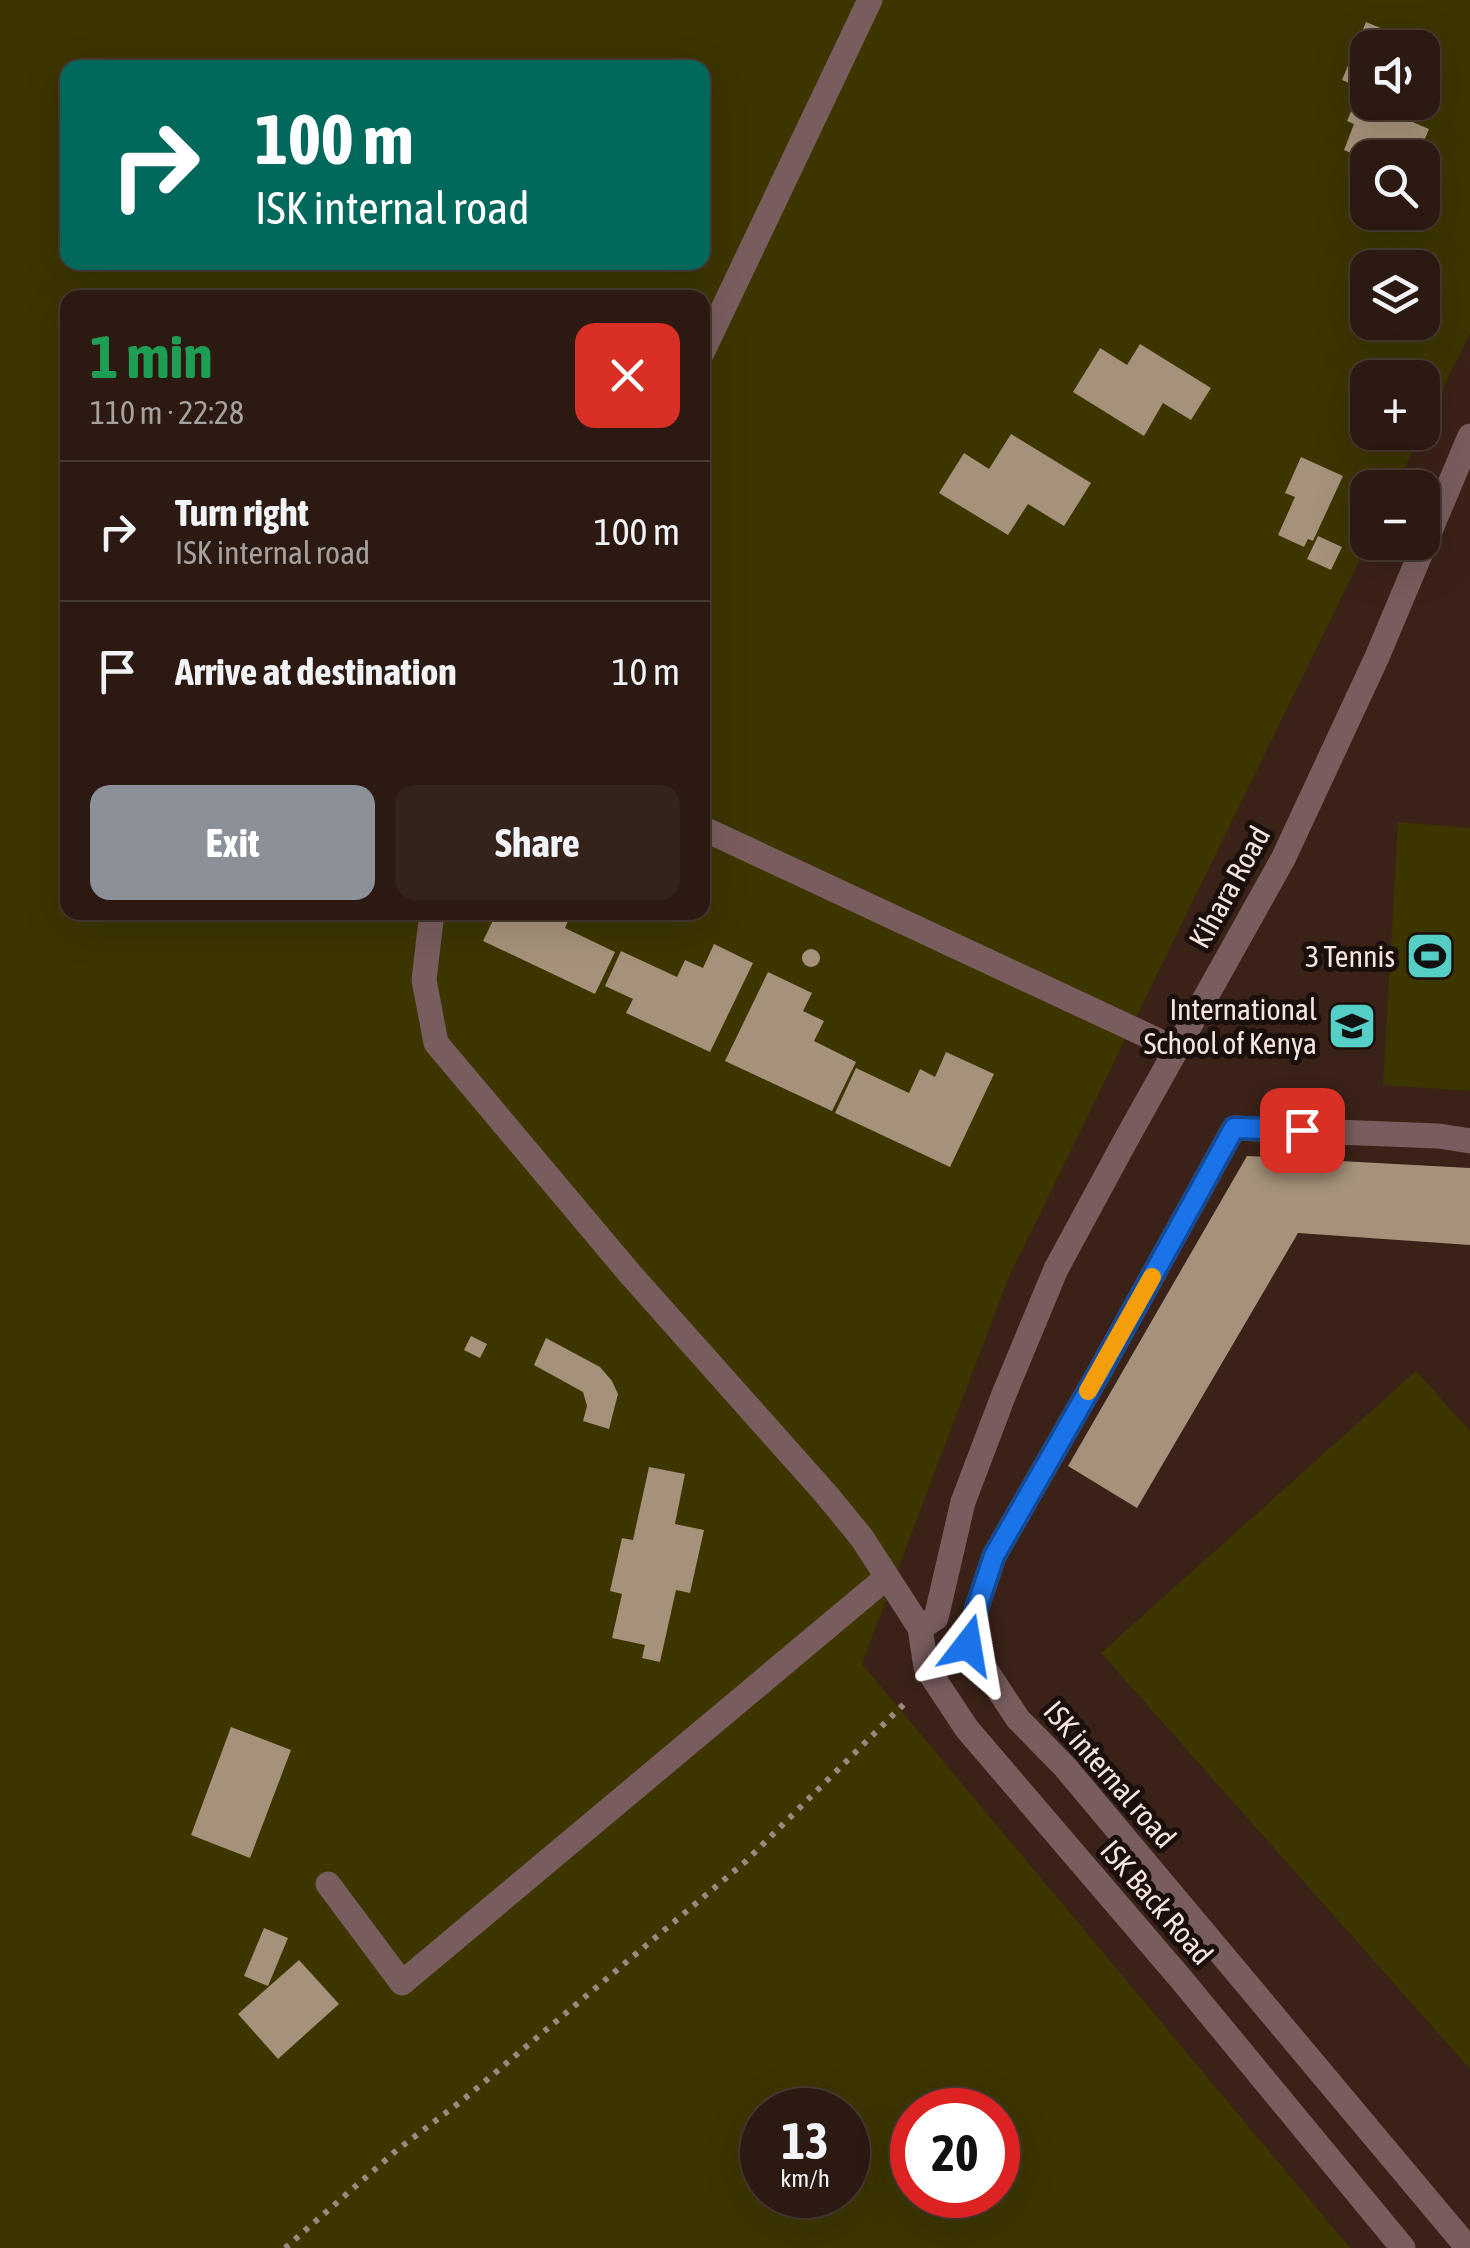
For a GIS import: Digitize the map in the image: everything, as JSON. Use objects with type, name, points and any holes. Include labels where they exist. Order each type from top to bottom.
[{"type":"street","points":[[710,336],[870,0]]},
{"type":"street","name":"Kihara Road","points":[[942,1584],[963,1502],[1056,1269],[1283,859],[1376,657],[1470,436]]},
{"type":"street","points":[[710,832],[1176,1049]]},
{"type":"street","points":[[431,920],[424,980],[436,1043],[630,1275],[826,1494],[887,1577],[928,1623]]},
{"type":"street","points":[[968,1645],[994,1556],[1234,1128],[1439,1136],[1470,1141]]},
{"type":"street","points":[[328,1884],[402,1983],[887,1577]]},
{"type":"street","name":"ISK Back Road","points":[[942,1584],[928,1623],[926,1666],[967,1729],[1181,1979],[1403,2248]]},
{"type":"street","name":"ISK internal road","points":[[928,1623],[968,1645],[1018,1719],[1065,1767],[1468,2248]]},
{"type":"path","points":[[285,2248],[397,2150],[464,2099],[745,1862],[908,1700],[926,1666]]},
{"type":"shaded area","points":[[0,0],[1470,0],[1470,333],[1440,396],[1440,360],[1350,360],[1350,450],[1414,450],[1404,470],[1350,470],[1350,560],[1360,560],[1008,1279],[862,1664],[1350,2248],[0,2248]]},
{"type":"shaded area","name":"3 Tennis","points":[[1398,822],[1470,828],[1470,1091],[1383,1085]]},
{"type":"shaded area","points":[[1416,1371],[1470,1431],[1470,2069],[1101,1653]]},
{"type":"building","points":[[1366,22],[1385,30],[1363,30]]},
{"type":"building","points":[[1350,61],[1350,83],[1342,80]]},
{"type":"building","points":[[1350,114],[1350,120],[1408,120],[1429,129],[1424,140],[1350,140],[1350,153],[1344,150],[1354,124],[1347,121]]},
{"type":"building","points":[[1140,344],[1211,388],[1191,420],[1163,403],[1144,436],[1073,392],[1100,348],[1127,365]]},
{"type":"building","points":[[1011,434],[1091,483],[1064,526],[1028,504],[1008,535],[939,493],[964,453],[989,469]]},
{"type":"building","points":[[1301,457],[1343,476],[1313,541],[1308,539],[1304,547],[1278,535],[1295,497],[1285,493]]},
{"type":"building","points":[[1318,536],[1342,547],[1331,570],[1307,559]]},
{"type":"building","points":[[493,920],[568,920],[565,928],[615,952],[595,994],[483,941]]},
{"type":"building","points":[[714,944],[753,963],[710,1052],[626,1013],[633,999],[605,986],[621,951],[677,977],[685,960],[703,968]]},
{"type":"building","points":[[811,949],[820,958],[811,967],[802,958]]},
{"type":"building","points":[[768,972],[812,993],[803,1011],[824,1021],[814,1041],[856,1062],[832,1111],[725,1061]]},
{"type":"building","points":[[946,1052],[994,1074],[950,1167],[835,1113],[856,1068],[909,1093],[920,1069],[935,1077]]},
{"type":"building","points":[[1247,1156],[1470,1168],[1470,1245],[1298,1233],[1137,1508],[1068,1466]]},
{"type":"building","points":[[471,1336],[487,1344],[480,1358],[464,1350]]},
{"type":"building","points":[[546,1338],[600,1367],[612,1381],[618,1394],[609,1429],[583,1421],[587,1406],[583,1392],[534,1365]]},
{"type":"building","points":[[649,1467],[685,1474],[675,1524],[704,1530],[690,1593],[676,1590],[660,1662],[642,1658],[645,1645],[612,1638],[622,1594],[610,1591],[622,1538],[633,1540]]},
{"type":"building","points":[[231,1727],[291,1750],[250,1858],[191,1835]]},
{"type":"building","points":[[264,1928],[288,1938],[268,1986],[244,1976]]},
{"type":"building","points":[[299,1960],[339,2004],[278,2059],[238,2014]]},
{"type":"slow traffic","points":[[1088,1391],[1152,1277]]},
{"type":"place","name":"3 Tennis","points":[[1430,956]]},
{"type":"place","name":"International School of Kenya","points":[[1352,1026]]},
{"type":"route","points":[[968,1645],[994,1556],[1234,1128],[1302,1130]]}]
